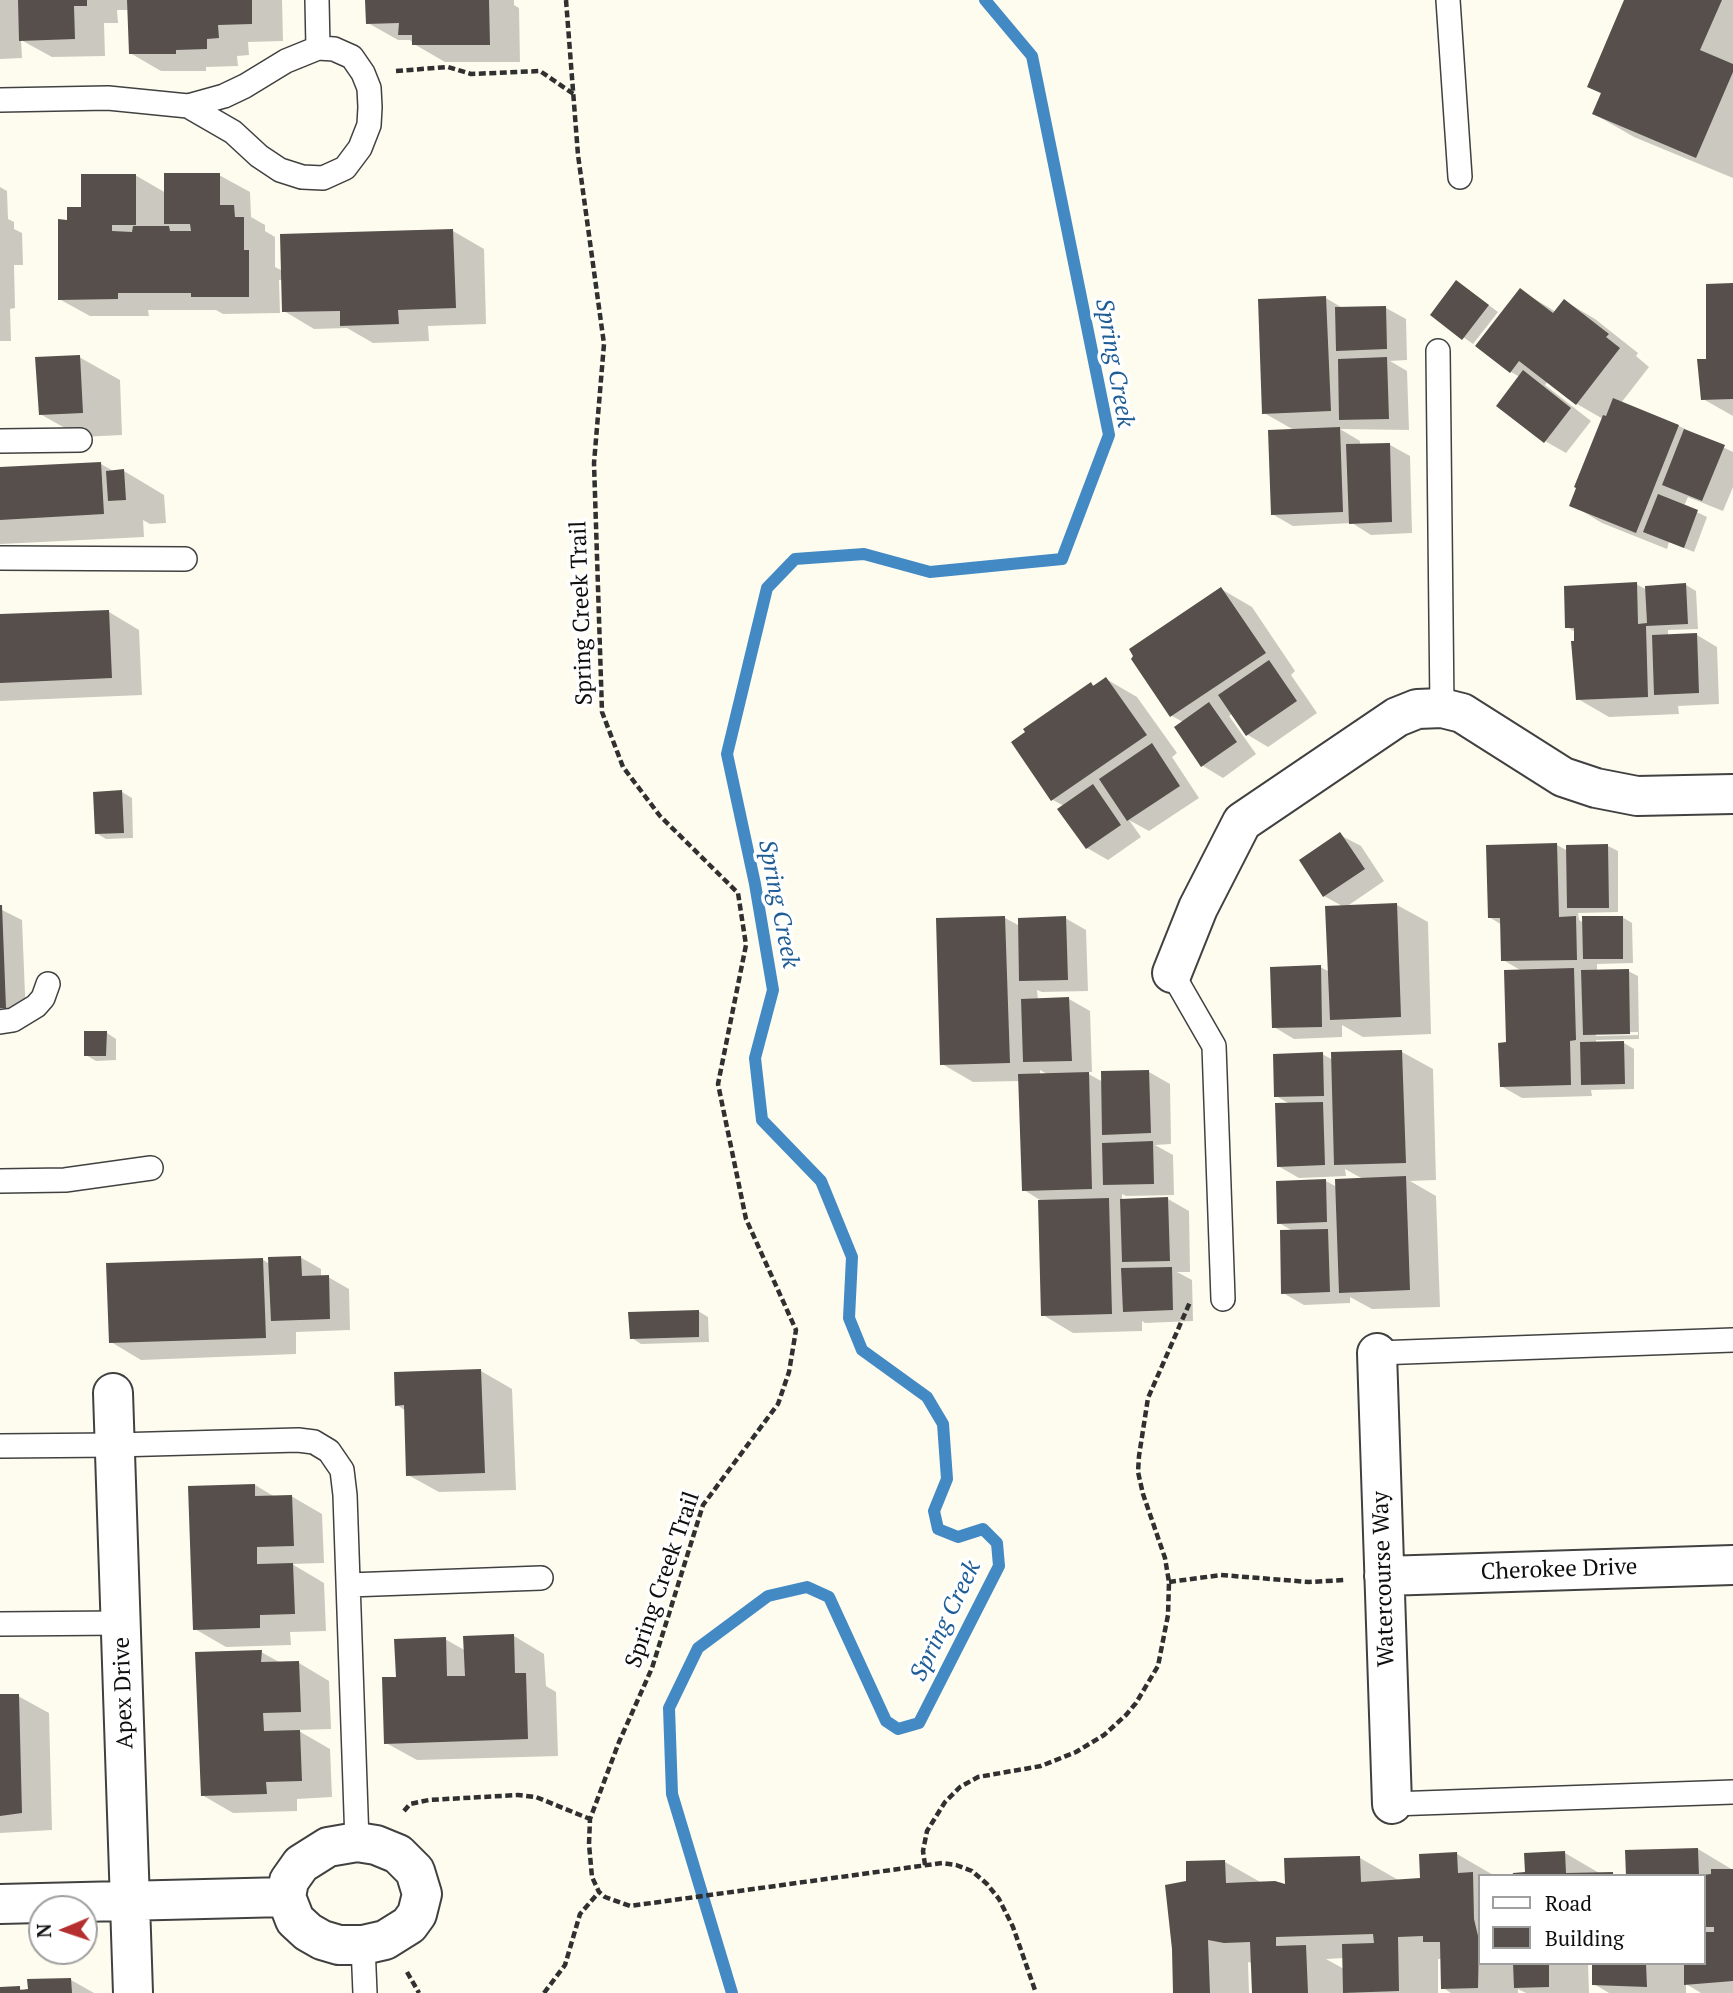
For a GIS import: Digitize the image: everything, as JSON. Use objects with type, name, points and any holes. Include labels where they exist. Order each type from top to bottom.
[{"type":"street","points":[[1172,973],[1198,908],[1242,822],[1397,717],[1417,709],[1442,708],[1462,713],[1563,777],[1596,788],[1637,796],[1733,794]]},
{"type":"street","name":"Watercourse Way","points":[[1377,1353],[1392,1804]]},
{"type":"street","name":"Apex Drive","points":[[113,1393],[133,1993]]},
{"type":"street","name":"Cherokee Drive","points":[[1384,1576],[1733,1564]]},
{"type":"street","points":[[366,1844],[398,1854],[415,1871],[422,1894],[416,1914],[409,1925],[385,1940],[363,1945],[339,1945],[322,1940],[295,1920],[286,1897],[289,1881],[300,1864],[328,1847],[366,1844]]},
{"type":"street","points":[[0,1904],[286,1897]]},
{"type":"lane","points":[[317,0],[318,48]]},
{"type":"lane","points":[[1448,0],[1460,177]]},
{"type":"lane","points":[[0,100],[108,97],[188,106],[224,96],[286,61],[318,48],[334,49],[352,57],[369,88],[370,107],[369,125],[360,148],[345,168],[323,178],[302,177],[280,170],[259,156],[233,132],[188,106]]},
{"type":"lane","points":[[1438,351],[1442,708]]},
{"type":"lane","points":[[0,441],[80,440]]},
{"type":"lane","points":[[0,558],[185,559]]},
{"type":"lane","points":[[1172,973],[1214,1046],[1223,1299]]},
{"type":"lane","points":[[0,1022],[13,1020],[36,1006],[43,998],[47,984]]},
{"type":"lane","points":[[0,1181],[65,1180],[151,1168]]},
{"type":"lane","points":[[1377,1353],[1733,1340]]},
{"type":"lane","points":[[0,1446],[115,1446],[298,1440],[314,1442],[329,1451],[342,1470],[366,1844]]},
{"type":"lane","points":[[349,1585],[541,1578]]},
{"type":"lane","points":[[0,1624],[121,1623]]},
{"type":"lane","points":[[1392,1804],[1733,1792]]},
{"type":"lane","points":[[363,1945],[365,1993]]},
{"type":"path","name":"Spring Creek Trail","points":[[566,0],[578,155],[604,344],[594,463],[602,712],[623,767],[660,816],[738,893],[746,945],[718,1084],[746,1219],[796,1330],[789,1372],[778,1404],[703,1505],[653,1668],[619,1742],[590,1819],[590,1862],[592,1877],[599,1892]]},
{"type":"path","points":[[363,73],[448,67],[471,74],[540,71],[575,94]]},
{"type":"path","points":[[925,1865],[923,1851],[927,1831],[945,1802],[960,1787],[978,1777],[1041,1766],[1058,1760],[1104,1735],[1136,1703],[1158,1666],[1168,1615],[1169,1582],[1165,1558],[1147,1509],[1138,1472],[1144,1416],[1148,1398],[1189,1302],[1223,1299]]},
{"type":"path","points":[[1169,1582],[1221,1575],[1309,1582],[1384,1576]]},
{"type":"path","points":[[366,1844],[410,1804],[463,1796],[536,1797],[590,1819]]},
{"type":"path","points":[[544,1993],[565,1965],[580,1914],[599,1892],[630,1906],[942,1863],[972,1871],[999,1899],[1013,1927],[1037,1993]]},
{"type":"building","points":[[18,0],[87,0],[87,6],[74,6],[75,39],[19,41]]},
{"type":"building","points":[[127,0],[252,0],[252,24],[218,25],[219,38],[207,39],[207,49],[176,50],[176,54],[129,54]]},
{"type":"building","points":[[365,0],[489,0],[490,45],[412,45],[412,35],[398,35],[399,23],[366,24]]},
{"type":"building","points":[[1624,0],[1722,0],[1700,50],[1733,64],[1733,72],[1696,158],[1592,114],[1601,93],[1587,87]]},
{"type":"building","points":[[164,173],[220,173],[220,205],[234,205],[235,217],[244,217],[244,250],[249,250],[249,297],[191,297],[191,293],[118,293],[118,299],[58,300],[58,219],[67,220],[67,207],[81,207],[81,174],[136,174],[136,225],[112,225],[112,231],[132,232],[133,226],[169,226],[170,231],[191,231],[190,224],[164,224]]},
{"type":"building","points":[[453,229],[456,308],[398,310],[399,324],[340,326],[340,311],[282,312],[280,234]]},
{"type":"building","points":[[1456,280],[1489,305],[1462,340],[1430,315]]},
{"type":"building","points":[[1733,283],[1733,399],[1701,400],[1697,359],[1706,359],[1706,284]]},
{"type":"building","points":[[1520,288],[1553,313],[1564,299],[1609,334],[1606,337],[1620,348],[1576,405],[1519,361],[1510,373],[1475,346]]},
{"type":"building","points":[[1326,296],[1331,411],[1262,414],[1258,299]]},
{"type":"building","points":[[1386,306],[1387,349],[1336,351],[1335,307]]},
{"type":"building","points":[[80,355],[83,413],[39,415],[35,357]]},
{"type":"building","points":[[1387,357],[1389,419],[1339,420],[1338,359]]},
{"type":"building","points":[[1523,370],[1571,408],[1544,443],[1496,406]]},
{"type":"building","points":[[1613,398],[1679,425],[1636,533],[1569,506],[1603,415],[1606,416]]},
{"type":"building","points":[[1340,427],[1343,512],[1271,515],[1268,430]]},
{"type":"building","points":[[1684,429],[1725,445],[1702,501],[1662,485]]},
{"type":"building","points":[[1390,443],[1392,522],[1349,524],[1346,444]]},
{"type":"building","points":[[101,462],[104,514],[0,520],[0,467]]},
{"type":"building","points":[[124,469],[126,500],[108,501],[106,471]]},
{"type":"building","points":[[1658,494],[1698,510],[1684,548],[1643,532]]},
{"type":"building","points":[[1637,582],[1638,624],[1647,623],[1645,586],[1686,583],[1688,624],[1646,626],[1648,697],[1576,700],[1571,641],[1574,641],[1574,628],[1565,628],[1564,586]]},
{"type":"building","points":[[1221,587],[1266,653],[1170,717],[1131,659],[1133,656],[1129,649]]},
{"type":"building","points":[[109,610],[112,678],[0,683],[0,614]]},
{"type":"building","points":[[1697,633],[1699,693],[1654,695],[1652,635]]},
{"type":"building","points":[[1269,660],[1297,701],[1246,736],[1218,695]]},
{"type":"building","points":[[1106,677],[1147,735],[1051,801],[1011,742],[1025,732],[1023,729],[1091,682],[1093,686]]},
{"type":"building","points":[[1209,702],[1237,742],[1201,767],[1174,727]]},
{"type":"building","points":[[1152,743],[1180,786],[1127,821],[1099,779]]},
{"type":"building","points":[[1093,784],[1121,825],[1086,849],[1057,809]]},
{"type":"building","points":[[122,790],[124,833],[95,834],[93,792]]},
{"type":"building","points":[[1340,832],[1365,869],[1323,897],[1299,860]]},
{"type":"building","points":[[1557,843],[1559,917],[1576,916],[1577,960],[1501,961],[1500,918],[1488,918],[1486,845]]},
{"type":"building","points":[[1608,844],[1609,908],[1567,908],[1566,845]]},
{"type":"building","points":[[1397,903],[1401,1017],[1330,1020],[1325,906]]},
{"type":"building","points":[[2,905],[6,1008],[0,1008]]},
{"type":"building","points":[[1005,916],[1010,1063],[940,1065],[936,918]]},
{"type":"building","points":[[1066,916],[1068,980],[1019,981],[1018,918]]},
{"type":"building","points":[[1582,916],[1623,916],[1623,959],[1583,959]]},
{"type":"building","points":[[1321,965],[1322,1027],[1272,1028],[1270,967]]},
{"type":"building","points":[[1574,968],[1576,1040],[1570,1041],[1571,1085],[1500,1087],[1498,1043],[1506,1042],[1504,970]]},
{"type":"building","points":[[1629,969],[1630,1034],[1583,1035],[1581,970]]},
{"type":"building","points":[[1069,997],[1072,1061],[1023,1062],[1021,999]]},
{"type":"building","points":[[84,1031],[107,1031],[106,1056],[84,1056]]},
{"type":"building","points":[[1624,1041],[1625,1084],[1581,1085],[1580,1042]]},
{"type":"building","points":[[1402,1050],[1406,1163],[1334,1165],[1331,1052]]},
{"type":"building","points":[[1323,1052],[1324,1096],[1274,1097],[1273,1054]]},
{"type":"building","points":[[1149,1070],[1151,1133],[1102,1135],[1101,1071]]},
{"type":"building","points":[[1089,1072],[1092,1189],[1022,1191],[1018,1074]]},
{"type":"building","points":[[1323,1102],[1325,1165],[1277,1167],[1275,1103]]},
{"type":"building","points":[[1153,1141],[1154,1184],[1103,1185],[1102,1143]]},
{"type":"building","points":[[1406,1176],[1410,1290],[1339,1293],[1335,1179]]},
{"type":"building","points":[[1326,1179],[1327,1222],[1277,1224],[1276,1181]]},
{"type":"building","points":[[1168,1197],[1170,1261],[1122,1262],[1120,1199]]},
{"type":"building","points":[[1109,1198],[1112,1314],[1041,1316],[1038,1200]]},
{"type":"building","points":[[1328,1229],[1330,1292],[1281,1294],[1280,1230]]},
{"type":"building","points":[[301,1256],[302,1276],[329,1275],[330,1319],[271,1321],[268,1257]]},
{"type":"building","points":[[263,1258],[266,1338],[109,1343],[106,1263]]},
{"type":"building","points":[[1172,1267],[1173,1310],[1123,1312],[1121,1268]]},
{"type":"building","points":[[699,1310],[699,1337],[630,1339],[628,1312]]},
{"type":"building","points":[[481,1369],[485,1473],[406,1476],[404,1405],[395,1406],[394,1372]]},
{"type":"building","points":[[255,1484],[255,1496],[292,1495],[294,1546],[257,1547],[257,1564],[293,1563],[295,1614],[260,1615],[260,1628],[193,1630],[188,1486]]},
{"type":"building","points":[[514,1634],[515,1673],[526,1673],[528,1739],[384,1744],[382,1677],[396,1677],[394,1639],[446,1637],[447,1676],[465,1676],[463,1636]]},
{"type":"building","points":[[262,1650],[261,1662],[299,1661],[301,1712],[263,1713],[264,1731],[300,1730],[302,1781],[266,1782],[267,1794],[201,1796],[195,1652]]},
{"type":"building","points":[[0,1694],[19,1694],[22,1813],[0,1816]]},
{"type":"building","points":[[1698,1848],[1699,1874],[1626,1874],[1625,1850]]},
{"type":"building","points":[[1565,1851],[1566,1873],[1613,1874],[1513,1874],[1525,1872],[1524,1853]]},
{"type":"building","points":[[1457,1852],[1458,1873],[1473,1872],[1474,1919],[1478,1936],[1478,1988],[1441,1989],[1440,1942],[1423,1942],[1423,1936],[1398,1937],[1399,1991],[1343,1993],[1342,1944],[1374,1943],[1373,1934],[1276,1937],[1276,1946],[1306,1945],[1308,1993],[1252,1993],[1250,1942],[1224,1943],[1208,1940],[1210,1993],[1173,1993],[1172,1949],[1165,1885],[1186,1881],[1186,1861],[1225,1860],[1226,1883],[1275,1881],[1285,1884],[1284,1858],[1360,1856],[1361,1882],[1420,1878],[1419,1854]]},
{"type":"building","points":[[1711,1869],[1733,1869],[1733,1981],[1684,1985],[1684,1965],[1705,1965],[1705,1932],[1714,1932],[1714,1927],[1705,1927],[1705,1875],[1711,1874]]},
{"type":"building","points":[[1513,1965],[1549,1965],[1549,1987],[1514,1988]]},
{"type":"building","points":[[1592,1965],[1646,1965],[1647,1987],[1592,1985]]},
{"type":"building","points":[[71,1978],[72,1993],[0,1993],[0,1987],[20,1986],[20,1990],[28,1989],[27,1979]]},
{"type":"waterway","name":"Spring Creek","points":[[732,1993],[672,1794],[669,1708],[698,1648],[768,1596],[807,1587],[829,1597],[886,1721],[898,1729],[919,1723],[999,1566],[997,1543],[983,1529],[958,1537],[938,1529],[934,1511],[947,1479],[943,1424],[927,1397],[862,1350],[849,1318],[852,1257],[821,1181],[762,1120],[755,1058],[773,990],[755,884],[727,754],[767,588],[795,559],[864,554],[930,572],[1062,559],[1109,435],[1032,56],[985,0]]}]
